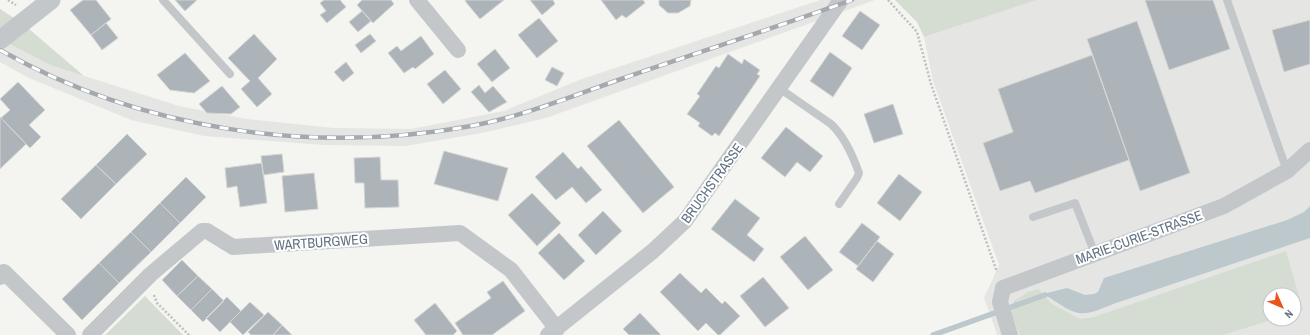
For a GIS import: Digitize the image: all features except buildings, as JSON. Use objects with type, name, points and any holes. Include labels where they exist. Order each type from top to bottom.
[{"type":"street","points":[[0,40],[51,0]]},
{"type":"street","points":[[417,0],[458,50]]},
{"type":"street","name":"BRUCHSTRASSE","points":[[553,332],[670,237],[685,221],[842,0]]},
{"type":"street","name":"MARIE-CURIE-STRASSE","points":[[1001,295],[1095,254],[1224,206],[1287,171],[1310,150]]},
{"type":"street","name":"WARTBURGWEG","points":[[90,335],[151,274],[202,231],[207,231],[233,247],[460,233],[511,270],[553,332]]},
{"type":"street","points":[[0,277],[4,272],[68,335]]},
{"type":"street","points":[[1001,295],[1005,320],[1010,335]]},
{"type":"lane","points":[[162,0],[230,74]]},
{"type":"lane","points":[[1227,0],[1287,171]]},
{"type":"lane","points":[[779,88],[831,124],[843,139],[859,173],[839,204]]},
{"type":"lane","points":[[1033,217],[1075,203],[1095,254]]},
{"type":"path","points":[[888,0],[917,32],[931,84],[1001,295]]},
{"type":"path","points":[[151,274],[152,288],[157,303],[189,335]]},
{"type":"shaded area","points":[[820,0],[875,0],[546,118],[482,133],[405,146],[324,145],[204,136],[131,120],[29,78],[0,62],[0,39],[50,65],[179,106],[247,119],[334,128],[411,129],[504,111],[579,80]]},
{"type":"shaded area","points":[[895,0],[1037,0],[924,37],[917,22]]},
{"type":"shaded area","points":[[1037,0],[1310,0],[1310,335],[995,335],[997,334],[984,298],[999,265],[933,81],[924,37]]},
{"type":"shaded area","points":[[0,9],[22,23],[84,76],[50,65],[0,39]]},
{"type":"shaded area","points":[[1310,206],[1310,238],[1101,309],[1092,312],[1077,313],[1045,295],[1047,293],[1067,288],[1085,295],[1094,294],[1098,292],[1104,278],[1287,220],[1304,212]]},
{"type":"shaded area","points":[[1286,251],[1296,287],[1262,287],[1262,323],[1223,335],[1020,335],[1011,314],[1014,301],[1028,292],[1038,289],[1052,304],[1080,319],[1094,317]]},
{"type":"shaded area","points":[[145,296],[183,335],[105,335]]},
{"type":"waterway","points":[[933,335],[1045,295]]},
{"type":"railway","points":[[0,50],[54,77],[111,100],[169,117],[229,129],[289,136],[350,138],[411,134],[471,126],[510,117],[852,0]]}]
